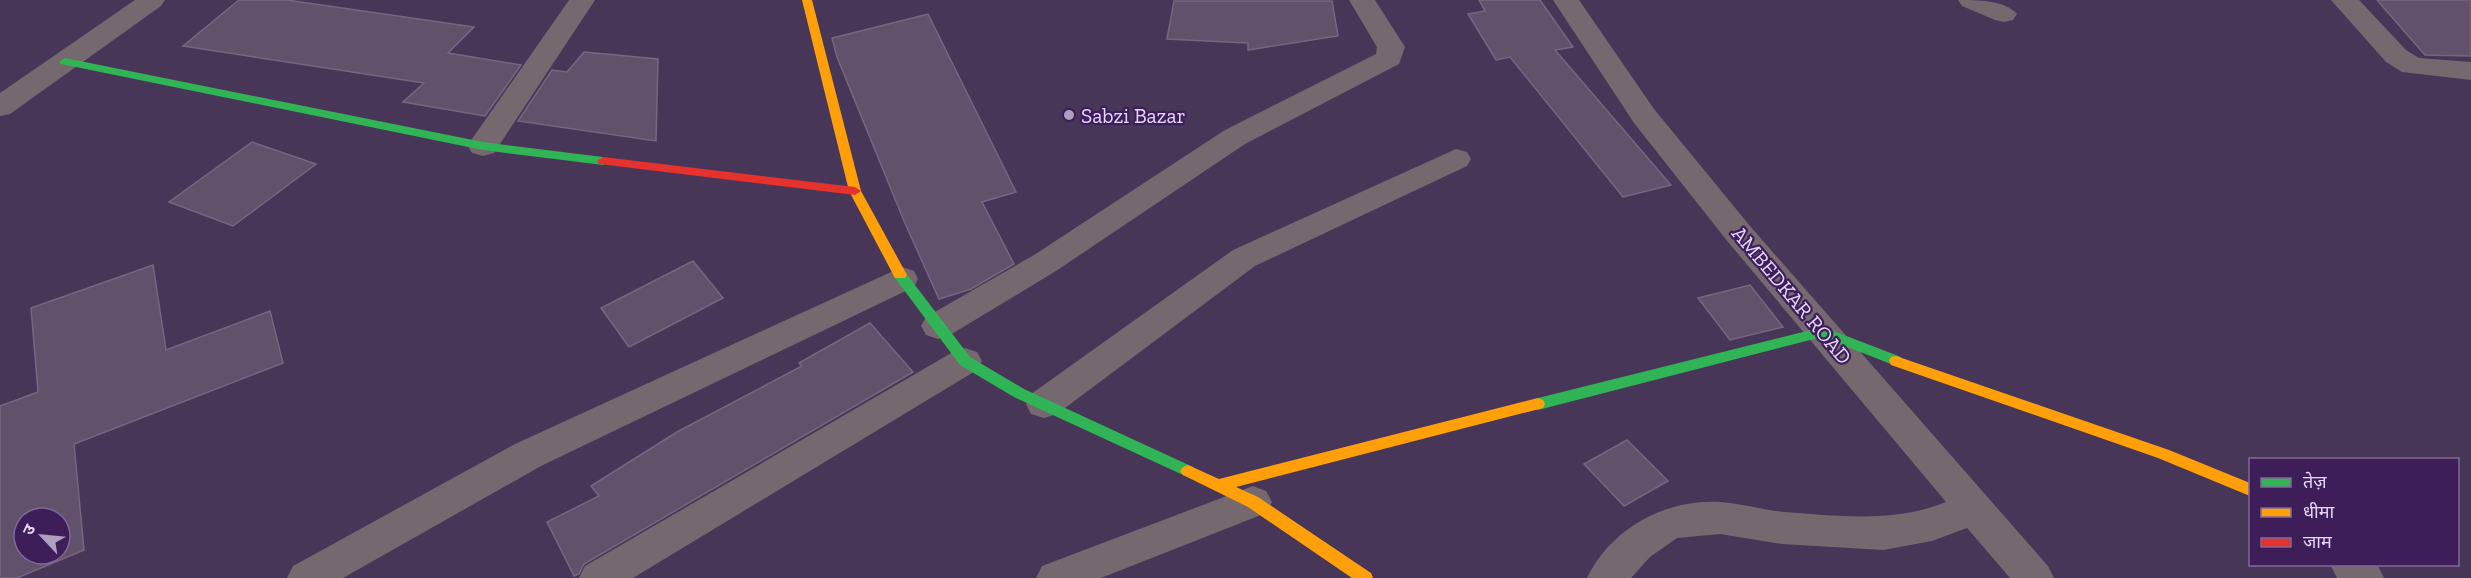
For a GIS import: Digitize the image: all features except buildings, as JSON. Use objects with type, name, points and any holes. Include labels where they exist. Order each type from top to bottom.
[{"type":"street","points":[[0,107],[152,0]]},
{"type":"street","points":[[483,146],[582,0]]},
{"type":"street","points":[[807,0],[855,191],[902,279],[965,361],[1019,393],[1253,502],[1365,578]]},
{"type":"street","points":[[938,326],[1045,263],[1235,137],[1389,58],[1391,47],[1362,0]]},
{"type":"street","name":"AMBEDKAR ROAD","points":[[1566,0],[1644,116],[1739,234],[2034,578]]},
{"type":"street","points":[[1971,0],[2004,14]]},
{"type":"street","points":[[2344,0],[2396,56],[2412,66],[2471,71]]},
{"type":"street","points":[[65,62],[483,146],[855,191]]},
{"type":"street","points":[[1044,404],[1244,258],[1456,159]]},
{"type":"street","points":[[328,573],[528,455],[902,279]]},
{"type":"street","points":[[1218,485],[1823,332],[1957,385],[2199,466],[2249,490]]},
{"type":"street","points":[[599,578],[965,361]]},
{"type":"street","points":[[1056,578],[1253,502]]},
{"type":"street","points":[[1606,578],[1636,545],[1669,523],[1720,518],[1782,528],[1882,534],[1932,525],[1974,508]]},
{"type":"street","points":[[2351,566],[2364,578]]},
{"type":"traffic: fast","points":[[65,62],[483,146],[603,161]]},
{"type":"traffic: fast","points":[[900,275],[965,361],[1019,393],[1188,471]]},
{"type":"traffic: fast","points":[[1538,404],[1823,332],[1896,361]]},
{"type":"traffic: slow","points":[[807,0],[855,191],[900,275]]},
{"type":"traffic: slow","points":[[1896,361],[2163,454],[2249,490]]},
{"type":"traffic: slow","points":[[1218,485],[1538,404]]},
{"type":"traffic: slow","points":[[1188,471],[1253,502],[1365,578]]},
{"type":"traffic: jam","points":[[603,161],[855,191]]},
{"type":"place","name":"Sabzi Bazar","points":[[1069,115]]}]
